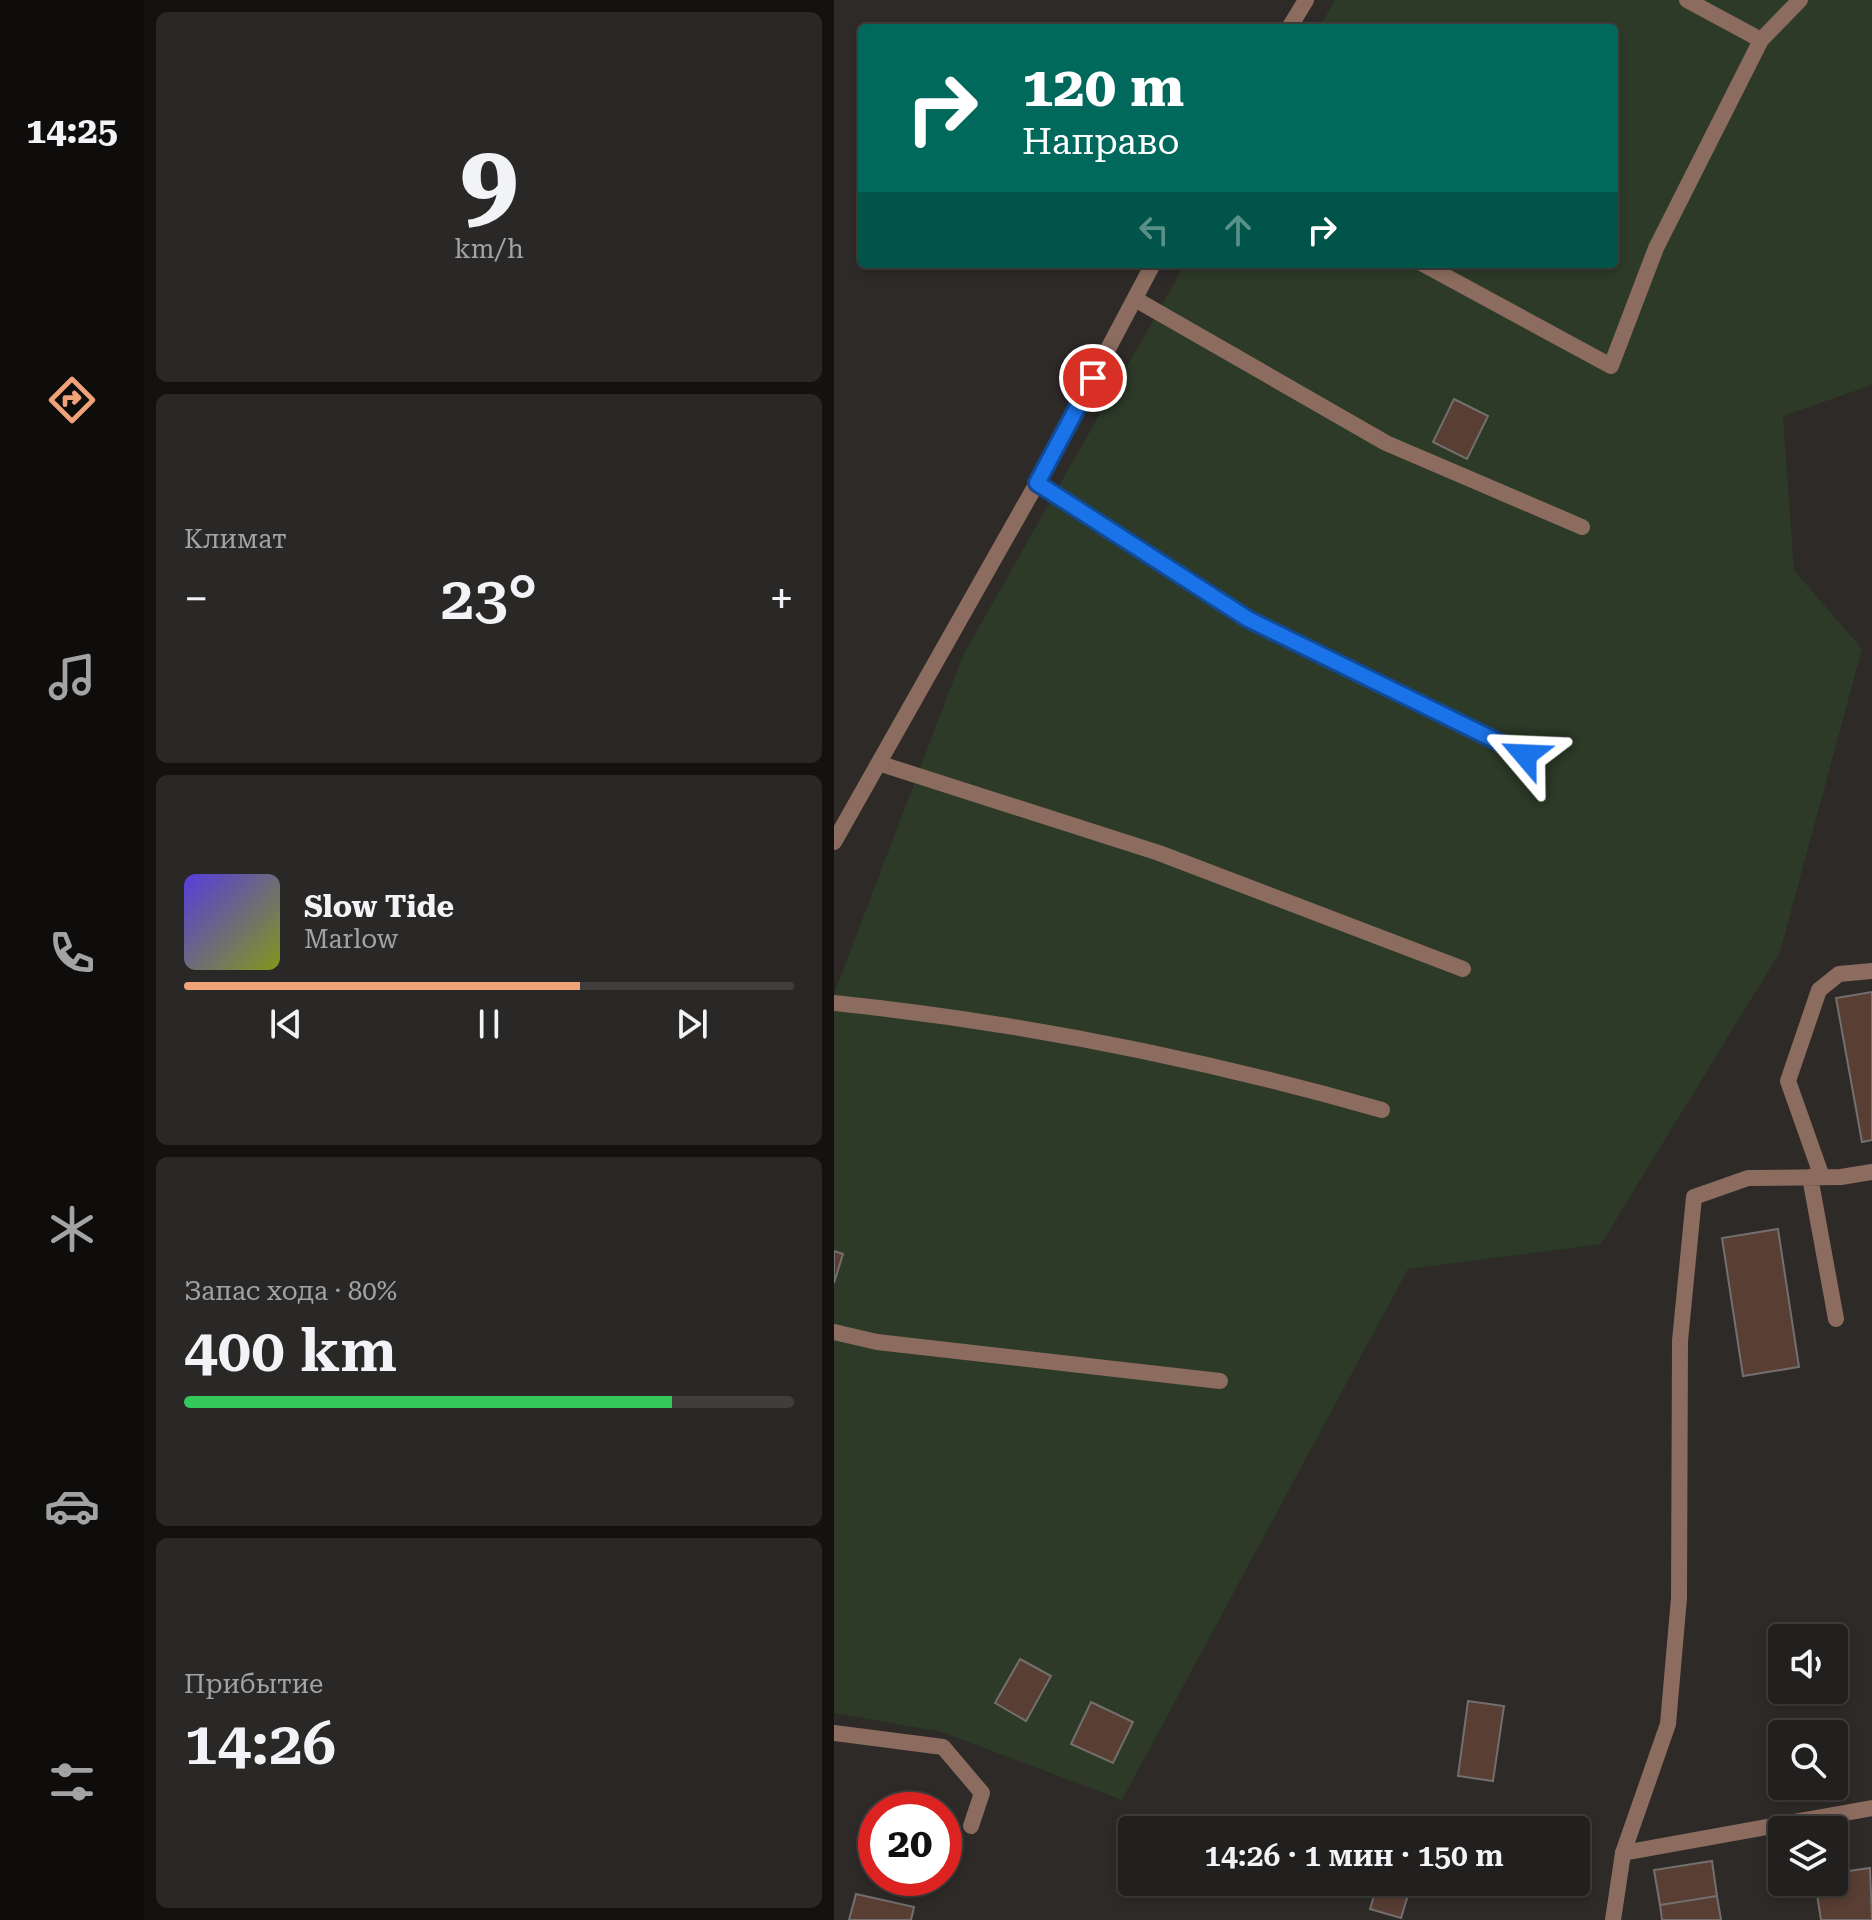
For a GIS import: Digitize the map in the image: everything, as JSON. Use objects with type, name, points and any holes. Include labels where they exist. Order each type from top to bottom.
[{"type":"street","points":[[1291,24],[1306,0]]},
{"type":"street","points":[[1687,0],[1761,40]]},
{"type":"street","points":[[1430,268],[1611,366],[1656,248],[1761,40],[1800,0]]},
{"type":"street","points":[[834,842],[881,764],[941,649],[1037,483],[1151,268]]},
{"type":"street","points":[[1135,299],[1386,443],[1582,527]]},
{"type":"street","points":[[1037,483],[1248,619],[1525,755]]},
{"type":"street","points":[[881,764],[1159,853],[1463,969]]},
{"type":"street","points":[[1836,1319],[1816,1177],[1788,1081],[1819,990],[1839,974],[1872,971]]},
{"type":"street","points":[[834,1003],[950,1015],[1271,1078],[1382,1110]]},
{"type":"street","points":[[1613,1920],[1623,1853],[1668,1724],[1679,1598],[1680,1341],[1694,1197],[1748,1178],[1872,1172]]},
{"type":"street","points":[[834,1332],[877,1342],[1220,1381]]},
{"type":"street","points":[[834,1733],[943,1747],[982,1793],[971,1826]]},
{"type":"street","points":[[1623,1853],[1872,1808]]},
{"type":"green space","points":[[1335,0],[1872,0],[1872,385],[1783,416],[1794,570],[1862,649],[1780,952],[1601,1244],[1408,1269],[1122,1800],[942,1732],[834,1713],[834,994],[963,655],[1183,268],[1618,268],[1618,24],[1321,24]]},
{"type":"building","points":[[1454,399],[1488,416],[1467,459],[1433,442]]},
{"type":"building","points":[[1872,992],[1872,1140],[1862,1142],[1836,998]]},
{"type":"building","points":[[1778,1229],[1799,1367],[1743,1376],[1722,1238]]},
{"type":"building","points":[[834,1251],[843,1254],[834,1283]]},
{"type":"building","points":[[1020,1659],[1051,1676],[1026,1721],[995,1703]]},
{"type":"building","points":[[1468,1701],[1504,1706],[1493,1781],[1458,1776]]},
{"type":"building","points":[[1091,1702],[1133,1722],[1113,1763],[1071,1744]]},
{"type":"building","points":[[1712,1861],[1717,1896],[1660,1905],[1654,1870]]},
{"type":"building","points":[[1870,1868],[1872,1920],[1821,1920],[1817,1896],[1848,1896],[1848,1871]]},
{"type":"building","points":[[856,1894],[914,1907],[911,1920],[849,1920]]},
{"type":"building","points":[[1374,1896],[1408,1896],[1401,1918],[1370,1909]]},
{"type":"building","points":[[1717,1896],[1721,1920],[1662,1920],[1660,1905]]},
{"type":"route","points":[[1093,378],[1037,483],[1248,619],[1525,755]]}]
